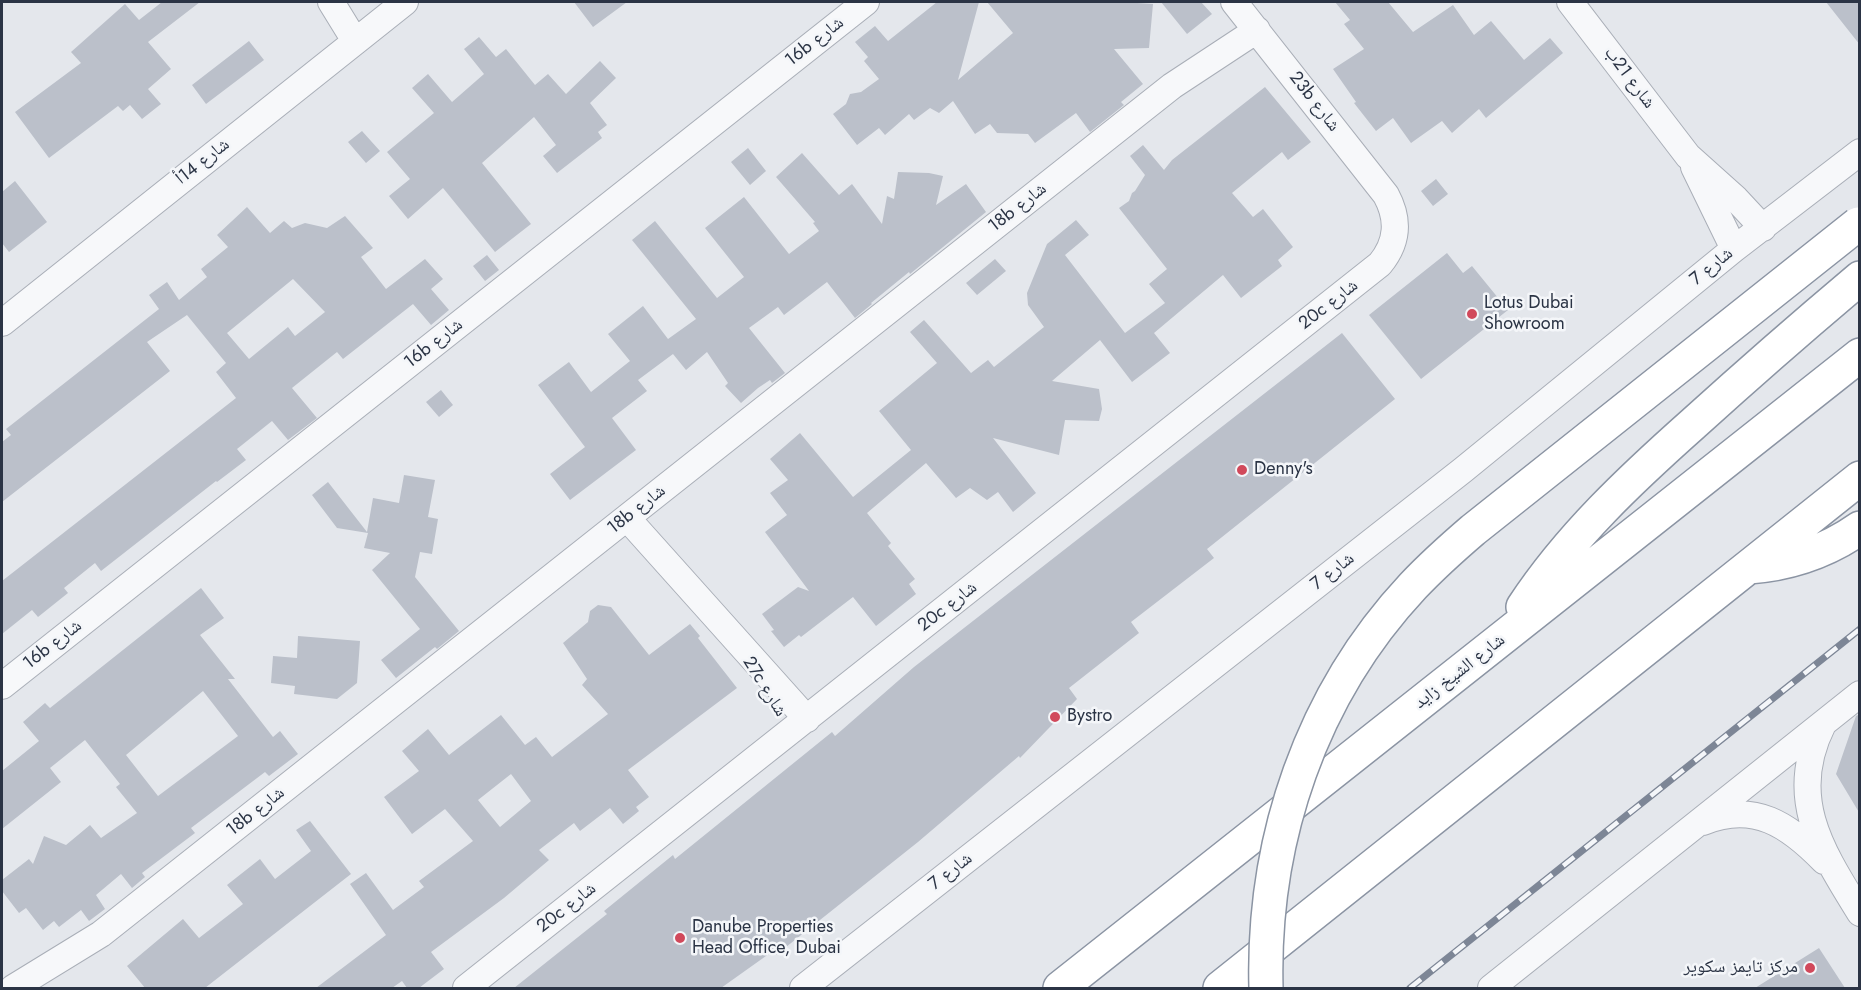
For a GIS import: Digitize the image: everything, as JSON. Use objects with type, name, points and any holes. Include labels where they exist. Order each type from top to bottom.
[{"type":"highway","points":[[1266,988],[1267,917],[1272,876],[1290,797],[1304,758],[1335,693],[1386,617],[1420,579],[1473,530],[1859,224]]},
{"type":"highway","points":[[1502,639],[1551,568],[1608,502],[1760,363],[1860,278]]},
{"type":"highway","name":"شارع الشيخ زايد","points":[[1060,988],[1860,355]]},
{"type":"highway","points":[[1220,988],[1860,478]]},
{"type":"highway","points":[[1747,567],[1772,566],[1806,557],[1838,543],[1860,528]]},
{"type":"street","points":[[332,2],[363,35]]},
{"type":"street","points":[[349,2],[363,35]]},
{"type":"street","name":"شارع 14أ","points":[[2,323],[405,2]]},
{"type":"street","name":"16b شارع","points":[[2,686],[867,2]]},
{"type":"street","name":"شارع 21ب","points":[[1570,2],[1688,156],[1734,249]]},
{"type":"street","name":"18b شارع","points":[[40,988],[80,957],[101,934],[1172,86],[1246,16]]},
{"type":"street","name":"23b شارع","points":[[1246,16],[1386,195],[1391,205]]},
{"type":"street","name":"شارع 7","points":[[803,988],[1463,470],[1734,249],[1860,152]]},
{"type":"street","name":"شارع 21ب","points":[[1688,156],[1736,198],[1763,228]]},
{"type":"street","name":"20c شارع","points":[[465,988],[1380,264],[1388,254],[1395,233],[1395,219],[1391,205]]},
{"type":"street","name":"27c شارع","points":[[634,513],[680,565],[697,595],[736,641],[799,725]]},
{"type":"street","points":[[1491,988],[1860,694]]},
{"type":"street","points":[[1825,721],[1814,741],[1808,763],[1806,786],[1808,808],[1815,830],[1836,875],[1860,913]]},
{"type":"street","points":[[1691,828],[1722,816],[1748,815],[1763,818],[1804,840],[1836,875]]},
{"type":"street","name":"18b شارع","points":[[10,983],[101,934]]},
{"type":"building","points":[[162,2],[200,2],[148,42],[171,69],[148,89],[161,104],[142,119],[130,105],[123,111],[118,106],[49,158],[15,112],[81,63],[71,52],[125,4],[139,20]]},
{"type":"building","points":[[574,2],[627,2],[593,27]]},
{"type":"building","points":[[937,2],[979,2],[958,80],[1013,33],[987,2],[1153,4],[1149,48],[1114,49],[1143,84],[1121,102],[1124,105],[1090,132],[1076,113],[1035,143],[1028,134],[997,133],[990,124],[975,134],[953,101],[939,113],[930,108],[914,120],[909,114],[885,135],[879,128],[857,145],[833,114],[846,104],[850,94],[861,92],[879,79],[864,61],[868,57],[855,42],[875,26],[888,41]]},
{"type":"building","points":[[1161,2],[1201,2],[1212,14],[1187,34]]},
{"type":"building","points":[[1335,2],[1388,2],[1413,32],[1453,5],[1474,35],[1491,21],[1524,60],[1550,38],[1563,53],[1486,118],[1479,109],[1452,133],[1442,121],[1411,143],[1393,118],[1376,131],[1354,103],[1356,102],[1333,69],[1364,49],[1344,24],[1350,20]]},
{"type":"building","points":[[1826,2],[1860,2],[1860,45]]},
{"type":"building","points":[[479,37],[496,57],[506,49],[535,85],[548,74],[566,94],[600,61],[616,78],[590,103],[607,125],[598,132],[602,138],[557,173],[543,156],[556,145],[534,117],[482,163],[531,224],[495,252],[443,188],[408,219],[389,196],[410,179],[387,152],[434,113],[412,88],[428,74],[452,102],[484,74],[464,49]]},
{"type":"building","points":[[249,41],[264,60],[206,104],[192,85]]},
{"type":"building","points":[[1265,87],[1311,142],[1288,160],[1282,152],[1232,193],[1253,217],[1263,209],[1293,247],[1278,260],[1282,266],[1241,298],[1223,275],[1154,333],[1170,353],[1132,382],[1100,340],[1052,381],[1099,389],[1102,409],[1099,421],[1065,420],[1059,455],[993,438],[1036,493],[1013,512],[998,492],[987,500],[970,488],[956,498],[926,463],[867,513],[891,543],[888,546],[915,579],[909,584],[916,594],[876,626],[853,597],[801,637],[799,635],[784,647],[771,631],[774,630],[762,614],[798,587],[809,591],[765,532],[787,515],[770,493],[788,480],[770,459],[800,433],[853,497],[911,450],[879,411],[937,363],[910,332],[924,320],[971,373],[988,360],[994,367],[1044,327],[1028,305],[1027,293],[1047,244],[1076,220],[1089,235],[1065,255],[1125,333],[1165,303],[1149,284],[1167,269],[1119,208],[1129,201],[1145,175],[1130,156],[1143,145],[1164,170],[1172,160]]},
{"type":"building","points":[[362,131],[380,151],[366,163],[348,142]]},
{"type":"building","points":[[748,148],[766,171],[750,185],[731,162]]},
{"type":"building","points":[[802,153],[839,195],[852,184],[882,224],[887,196],[894,199],[898,172],[943,176],[936,205],[966,184],[986,212],[855,318],[827,282],[784,315],[778,307],[749,328],[785,373],[772,383],[770,380],[758,388],[741,403],[725,386],[728,383],[707,352],[686,370],[673,354],[638,380],[647,391],[612,418],[636,450],[570,500],[550,474],[585,447],[538,385],[569,362],[591,392],[630,361],[608,334],[643,306],[668,339],[696,319],[632,240],[655,221],[717,298],[744,277],[705,228],[744,197],[789,254],[819,231],[813,223],[815,222],[776,177]]},
{"type":"building","points":[[1436,179],[1448,194],[1433,206],[1421,191]]},
{"type":"building","points":[[15,181],[47,222],[9,252],[2,243],[2,192]]},
{"type":"building","points":[[247,207],[270,233],[284,221],[292,228],[305,223],[327,228],[345,216],[373,248],[361,257],[386,289],[425,259],[443,279],[431,289],[449,310],[431,325],[413,304],[343,359],[337,352],[292,388],[317,418],[288,440],[272,421],[237,449],[246,460],[101,571],[95,563],[64,588],[68,593],[38,617],[32,610],[2,634],[2,581],[236,398],[216,372],[226,363],[187,315],[147,342],[170,371],[2,502],[2,442],[11,435],[6,429],[159,309],[149,295],[167,282],[179,300],[207,277],[201,269],[228,247],[217,235]],"holes":[[[293,279],[325,312],[295,336],[288,327],[249,359],[227,333]]]},
{"type":"building","points":[[1447,253],[1463,273],[1472,266],[1508,310],[1421,379],[1369,315]]},
{"type":"building","points":[[487,255],[499,270],[485,281],[473,266]]},
{"type":"building","points":[[995,259],[1006,271],[977,295],[966,283]]},
{"type":"building","points":[[1342,333],[1395,399],[1207,549],[1214,558],[1131,622],[1139,633],[1069,688],[1077,699],[1020,758],[1019,756],[918,842],[776,955],[773,951],[721,988],[514,988],[607,914],[604,911],[673,855],[675,859],[832,732],[835,736],[914,667]]},
{"type":"building","points":[[441,390],[453,405],[439,417],[426,402]]},
{"type":"building","points":[[404,475],[435,480],[428,517],[438,519],[432,554],[420,552],[415,577],[459,631],[396,678],[381,660],[420,629],[372,570],[390,553],[364,548],[368,533],[337,528],[312,495],[328,482],[367,532],[373,498],[399,503]]},
{"type":"building","points":[[201,588],[224,618],[200,635],[235,679],[228,679],[273,737],[280,731],[298,754],[269,776],[265,772],[191,828],[195,833],[142,873],[145,877],[132,888],[121,874],[96,895],[105,909],[89,921],[81,910],[59,927],[54,921],[43,930],[26,908],[19,913],[2,891],[2,880],[29,859],[33,864],[44,836],[66,845],[90,825],[101,838],[137,813],[116,787],[120,784],[85,740],[50,768],[61,782],[2,829],[2,771],[39,741],[23,722],[45,703],[50,708]],"holes":[[[203,691],[238,736],[158,796],[126,755]]]},
{"type":"building","points":[[598,605],[611,607],[649,655],[690,624],[700,636],[698,638],[737,688],[628,770],[649,797],[636,807],[639,811],[623,824],[610,808],[580,831],[574,823],[539,850],[549,860],[504,898],[431,952],[444,969],[419,988],[407,988],[402,981],[392,988],[316,988],[386,935],[350,884],[366,873],[393,910],[424,887],[419,881],[473,841],[445,809],[412,834],[384,797],[419,771],[402,751],[428,729],[449,755],[501,715],[525,745],[536,737],[552,757],[608,714],[582,685],[587,679],[563,643],[588,622],[590,611]],"holes":[[[511,774],[531,801],[500,827],[478,800]]]},
{"type":"building","points":[[298,636],[360,641],[357,683],[337,699],[294,694],[295,686],[271,683],[273,656],[297,658]]},
{"type":"building","points":[[1860,714],[1860,814],[1836,774],[1856,716]]},
{"type":"building","points":[[310,821],[351,874],[205,988],[145,988],[127,966],[183,919],[199,938],[243,904],[227,885],[260,859],[275,879],[311,851],[296,830]]},
{"type":"building","name":"مركز تايمز سكوير","points":[[1819,948],[1845,988],[1755,988]]},
{"type":"railway","points":[[1410,988],[1860,629]]},
{"type":"place","name":"Lotus Dubai Showroom","points":[[1472,314]]},
{"type":"place","name":"Denny's","points":[[1242,470]]},
{"type":"place","name":"Bystro","points":[[1055,717]]},
{"type":"place","name":"Danube Properties Head Office, Dubai","points":[[680,938]]},
{"type":"place","name":"مركز تايمز سكوير","points":[[1810,968]]}]
